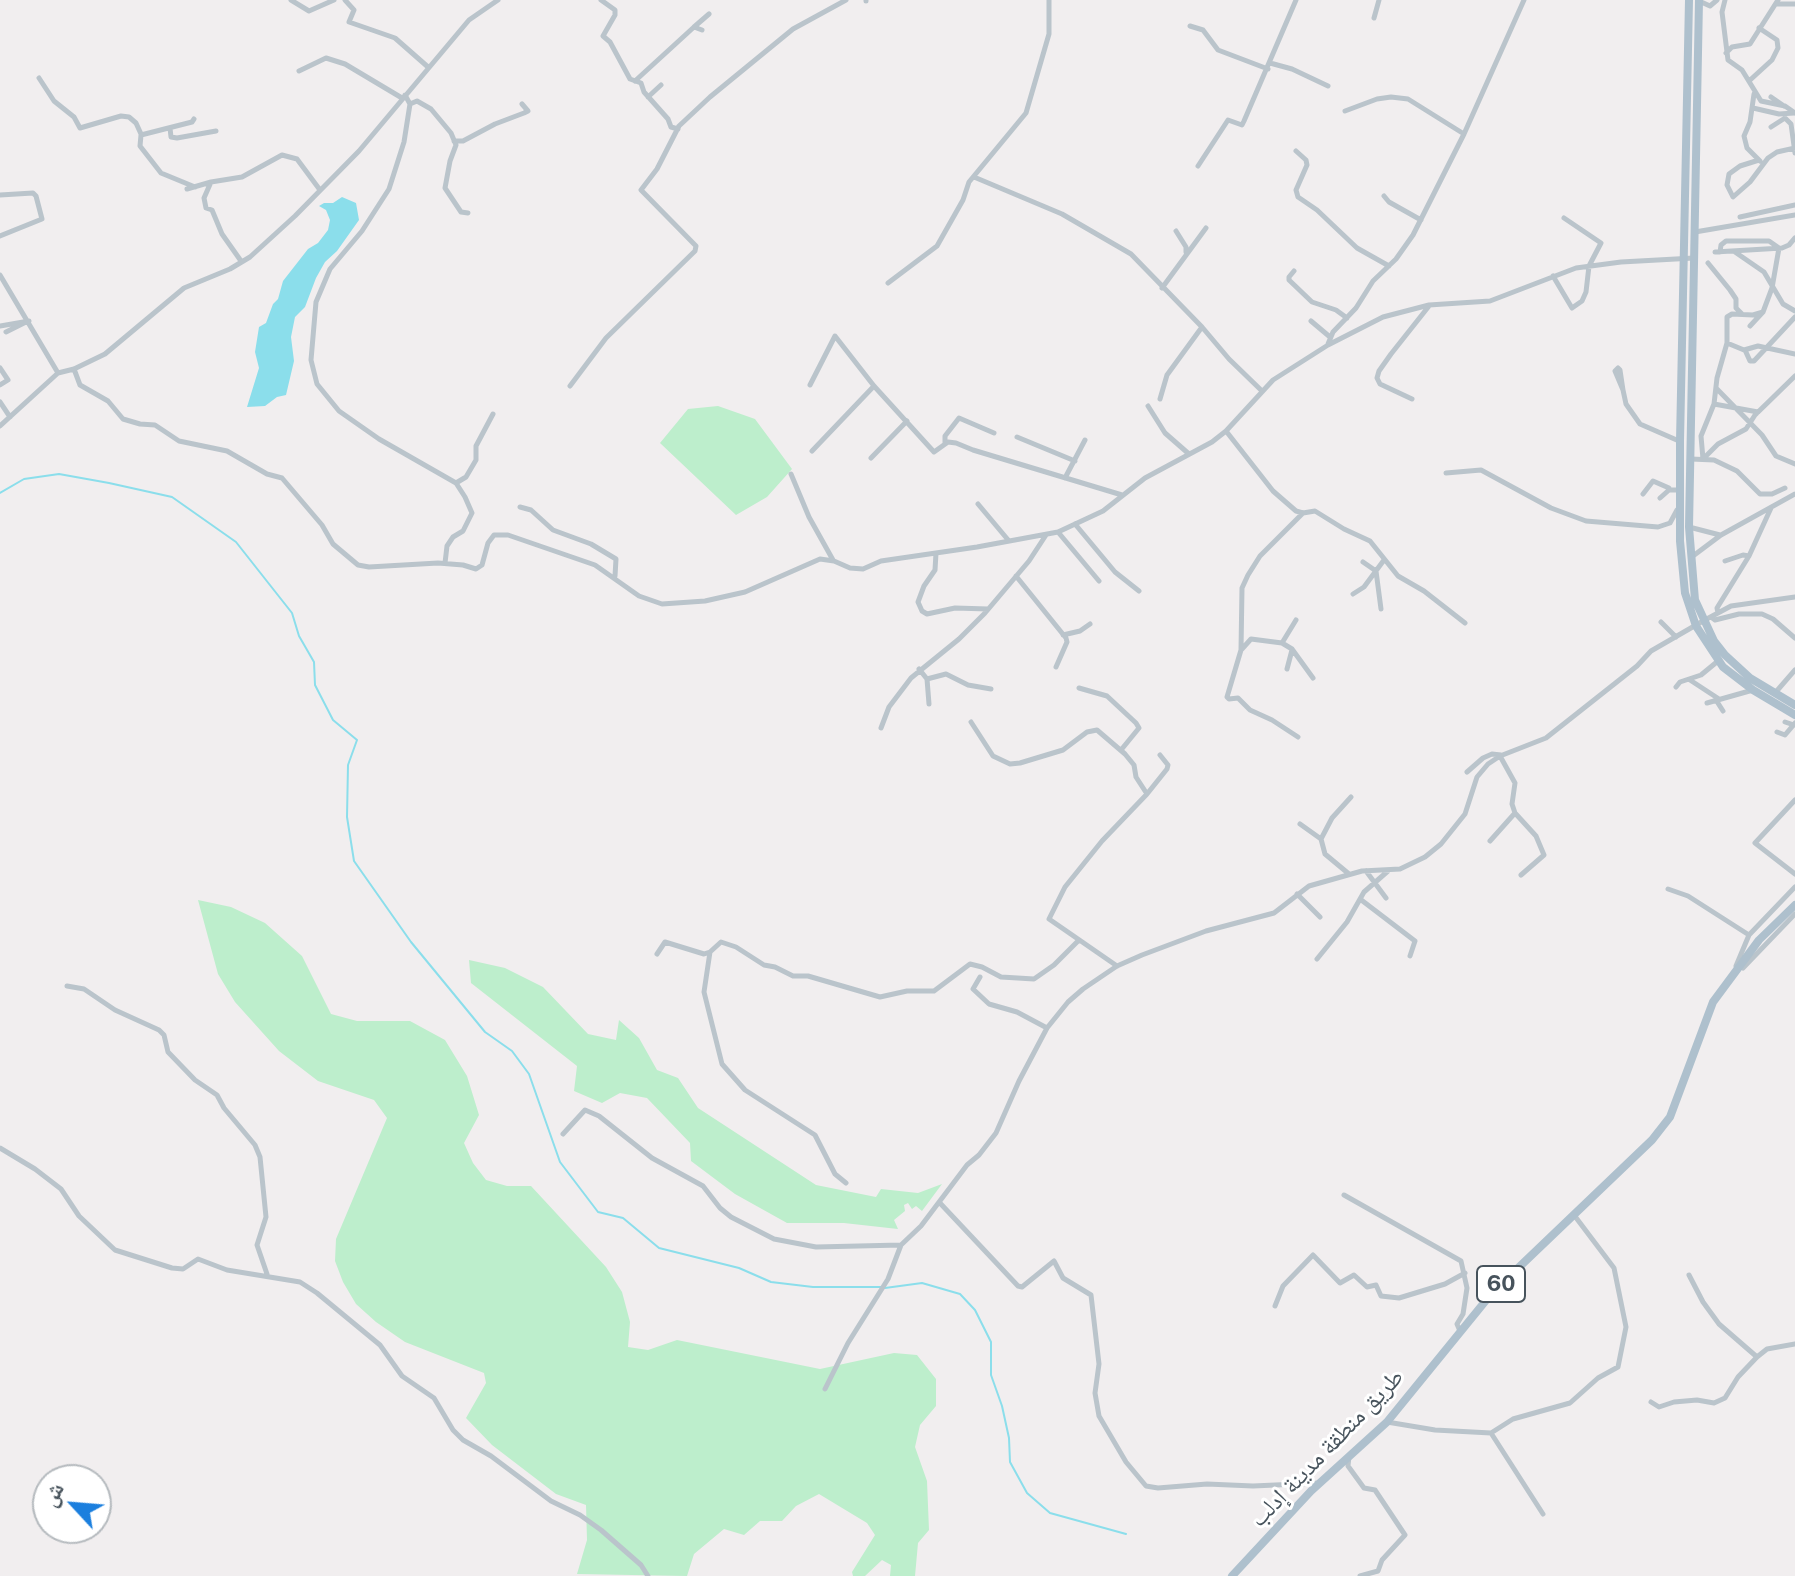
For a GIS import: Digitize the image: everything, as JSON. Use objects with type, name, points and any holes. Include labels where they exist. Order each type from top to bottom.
[{"type":"main road","points":[[1689,0],[1680,441],[1680,541],[1685,593],[1725,655],[1750,678],[1795,705]]},
{"type":"main road","points":[[1699,0],[1689,527],[1695,600],[1718,661],[1795,721]]},
{"type":"main road","name":"طريق منطقة مدينة إدلب","points":[[1735,971],[1753,941],[1795,898]]},
{"type":"main road","name":"طريق منطقة مدينة إدلب","points":[[1232,1576],[1320,1483],[1387,1422],[1492,1293],[1652,1140],[1670,1117],[1713,1002],[1759,940],[1795,905]]},
{"type":"street","points":[[291,0],[309,11],[334,0]]},
{"type":"street","points":[[345,0],[354,10],[349,22],[395,38],[428,67]]},
{"type":"street","points":[[0,426],[58,373],[105,354],[184,288],[230,269],[295,216],[359,151],[469,20],[498,0]]},
{"type":"street","points":[[601,0],[615,10],[603,36],[610,42],[630,79],[641,83],[671,127],[678,129]]},
{"type":"street","points":[[570,386],[606,338],[695,251],[696,246],[641,190],[657,169],[678,129],[710,97],[793,29],[846,0]]},
{"type":"street","points":[[888,283],[937,246],[963,200],[969,182],[1026,113],[1049,34],[1049,0]]},
{"type":"street","points":[[1198,166],[1228,120],[1242,125],[1296,0]]},
{"type":"street","points":[[1374,18],[1379,0]]},
{"type":"street","points":[[1328,345],[1330,337],[1373,281],[1413,235],[1464,134],[1524,0]]},
{"type":"street","points":[[1699,0],[1710,6],[1717,0]]},
{"type":"street","points":[[1725,0],[1722,12],[1728,60],[1742,70],[1754,93],[1764,103],[1785,106]]},
{"type":"street","points":[[1726,54],[1732,47],[1750,44],[1777,2],[1795,4]]},
{"type":"street","points":[[635,81],[709,14]]},
{"type":"street","points":[[1190,26],[1203,30],[1218,50],[1269,66],[1292,69],[1328,86]]},
{"type":"street","points":[[694,27],[702,30]]},
{"type":"street","points":[[1749,81],[1772,60],[1778,48],[1777,40],[1759,28]]},
{"type":"street","points":[[299,71],[326,58],[354,69],[410,104]]},
{"type":"street","points":[[39,78],[54,101],[74,117],[80,128],[121,116],[136,123],[142,149],[161,173],[195,187]]},
{"type":"street","points":[[648,97],[661,85]]},
{"type":"street","points":[[1754,93],[1753,108],[1744,136],[1747,148],[1760,162]]},
{"type":"street","points":[[1771,97],[1795,115]]},
{"type":"street","points":[[1345,111],[1377,99],[1408,99],[1464,134]]},
{"type":"street","points":[[410,104],[417,101],[431,109],[451,133],[456,145],[445,188],[461,212],[468,213]]},
{"type":"street","points":[[410,104],[404,142],[389,189],[362,231],[330,269],[316,302],[311,360],[317,384],[339,411],[379,439],[456,483],[472,513],[463,531],[453,537],[447,546],[445,564]]},
{"type":"street","points":[[454,141],[463,141],[528,111],[522,104]]},
{"type":"street","points":[[1753,108],[1784,116],[1795,115]]},
{"type":"street","points":[[1771,127],[1784,116]]},
{"type":"street","points":[[1760,162],[1750,182],[1733,197],[1727,185],[1729,174],[1740,166],[1760,162],[1777,152],[1795,150],[1794,130],[1784,116]]},
{"type":"street","points":[[141,134],[194,119]]},
{"type":"street","points":[[170,128],[171,137],[177,138],[216,131]]},
{"type":"street","points":[[1296,151],[1307,165],[1296,190],[1298,197],[1317,210],[1357,248],[1389,266]]},
{"type":"street","points":[[187,189],[242,177],[282,155],[297,159],[320,190]]},
{"type":"street","points":[[974,177],[1062,214],[1131,254],[1262,391]]},
{"type":"street","points":[[211,182],[204,198],[206,208],[212,210],[222,234],[241,261]]},
{"type":"street","points":[[0,195],[33,193],[42,219],[0,236]]},
{"type":"street","points":[[1384,196],[1421,220]]},
{"type":"street","points":[[1740,217],[1795,205]]},
{"type":"street","points":[[1695,232],[1795,215]]},
{"type":"street","points":[[1553,276],[1572,308],[1582,301],[1589,266],[1601,243],[1564,218]]},
{"type":"street","points":[[1162,288],[1206,228]]},
{"type":"street","points":[[1176,231],[1186,247],[1186,253]]},
{"type":"street","points":[[1779,248],[1769,241],[1726,241],[1718,252],[1779,248],[1789,245],[1795,238]]},
{"type":"street","points":[[1750,326],[1763,312],[1772,288],[1779,248]]},
{"type":"street","points":[[1735,252],[1764,272],[1783,304],[1795,314],[1753,362],[1745,350]]},
{"type":"street","points":[[74,369],[80,385],[108,401],[123,419],[155,425],[179,441],[227,451],[267,474],[282,478],[322,525],[333,544],[358,565],[445,564],[476,569],[482,565],[488,543],[494,535],[508,535],[595,565],[639,596],[662,604],[677,603],[705,601],[745,592],[820,559],[863,569],[881,561],[1058,532],[1103,511],[1145,478],[1226,431],[1262,391],[1293,366],[1383,317],[1429,305],[1490,301],[1553,276],[1589,266],[1694,258]]},
{"type":"street","points":[[1708,263],[1730,290],[1736,299],[1736,308],[1743,315]]},
{"type":"street","points":[[1294,271],[1289,280],[1312,302],[1347,318]]},
{"type":"street","points":[[0,275],[58,373]]},
{"type":"street","points":[[1412,399],[1387,388],[1377,378],[1379,371],[1429,305]]},
{"type":"street","points":[[1703,459],[1701,436],[1714,404],[1727,343],[1727,317],[1730,314],[1763,312]]},
{"type":"street","points":[[0,326],[29,321]]},
{"type":"street","points":[[6,332],[29,321]]},
{"type":"street","points":[[1311,321],[1330,337]]},
{"type":"street","points":[[1160,399],[1167,375],[1202,327]]},
{"type":"street","points":[[810,385],[835,336],[874,386],[934,452],[945,444],[956,443],[1122,495]]},
{"type":"street","points":[[1727,343],[1745,350],[1756,346],[1795,354]]},
{"type":"street","points":[[0,368],[8,380],[0,385]]},
{"type":"street","points":[[1703,459],[1718,444],[1743,431],[1795,376]]},
{"type":"street","points":[[812,451],[874,386]]},
{"type":"street","points":[[1716,388],[1737,408],[1776,456],[1795,464]]},
{"type":"street","points":[[1623,390],[1626,404],[1640,424],[1680,441]]},
{"type":"street","points":[[0,402],[10,417]]},
{"type":"street","points":[[1714,404],[1759,412]]},
{"type":"street","points":[[1148,406],[1165,433],[1189,454]]},
{"type":"street","points":[[456,483],[466,477],[476,460],[476,446],[493,414]]},
{"type":"street","points":[[945,444],[945,436],[959,418],[994,433]]},
{"type":"street","points":[[871,458],[907,421]]},
{"type":"street","points":[[1226,431],[1273,491],[1296,511],[1315,511],[1370,541],[1398,576],[1424,591],[1465,623]]},
{"type":"street","points":[[1017,437],[1075,461]]},
{"type":"street","points":[[1065,478],[1085,440]]},
{"type":"street","points":[[1691,459],[1717,461],[1737,471],[1760,494],[1772,494],[1785,488]]},
{"type":"street","points":[[1446,473],[1481,470],[1551,508],[1586,521],[1658,527],[1670,523],[1680,501]]},
{"type":"street","points":[[791,474],[809,517],[833,561]]},
{"type":"street","points":[[1643,494],[1653,481],[1669,490]]},
{"type":"street","points":[[1660,498],[1669,490],[1680,490]]},
{"type":"street","points":[[1690,561],[1695,553],[1721,535],[1795,494]]},
{"type":"street","points":[[978,504],[1010,542]]},
{"type":"street","points":[[520,507],[531,510],[553,530],[591,544],[616,559],[615,577]]},
{"type":"street","points":[[1718,613],[1717,608],[1749,556],[1771,507]]},
{"type":"street","points":[[1298,737],[1250,710],[1238,698],[1228,698],[1227,692],[1241,650],[1242,588],[1260,556],[1303,513]]},
{"type":"street","points":[[1075,524],[1115,572],[1139,591]]},
{"type":"street","points":[[1689,527],[1721,535]]},
{"type":"street","points":[[1058,532],[1099,581]]},
{"type":"street","points":[[881,728],[889,707],[919,669],[959,639],[988,610],[1047,535]]},
{"type":"street","points":[[936,553],[935,570],[918,602],[922,611],[927,614],[955,608],[988,610]]},
{"type":"street","points":[[1725,561],[1749,556]]},
{"type":"street","points":[[1353,594],[1364,587],[1384,560]]},
{"type":"street","points":[[1363,562],[1376,571],[1381,609]]},
{"type":"street","points":[[1016,576],[1067,642],[1056,667]]},
{"type":"street","points":[[825,1389],[848,1343],[888,1279],[901,1245],[921,1226],[967,1165],[996,1133],[1047,1028],[1068,1002],[1117,966],[1206,931],[1274,913],[1309,886],[1366,871],[1388,871],[1410,865],[1441,844],[1465,814],[1477,777],[1488,764],[1546,738],[1637,666],[1651,651],[1703,621],[1731,606],[1795,597]]},
{"type":"street","points":[[1703,621],[1750,613],[1762,614],[1773,619],[1795,638]]},
{"type":"street","points":[[1282,643],[1296,620]]},
{"type":"street","points":[[1661,622],[1676,637]]},
{"type":"street","points":[[1063,635],[1080,631],[1090,624]]},
{"type":"street","points":[[1241,650],[1251,639],[1282,643],[1292,649],[1313,678]]},
{"type":"street","points":[[1287,669],[1292,649]]},
{"type":"street","points":[[1676,687],[1718,661]]},
{"type":"street","points":[[919,669],[927,679],[929,704]]},
{"type":"street","points":[[1774,693],[1795,670]]},
{"type":"street","points":[[927,679],[946,674],[968,685],[991,689]]},
{"type":"street","points":[[1690,680],[1718,700],[1723,711]]},
{"type":"street","points":[[1079,688],[1107,696],[1139,728],[1121,750]]},
{"type":"street","points":[[1707,703],[1753,690]]},
{"type":"street","points":[[1785,722],[1795,721]]},
{"type":"street","points":[[1777,732],[1785,735],[1795,721]]},
{"type":"street","points":[[971,722],[993,756],[1010,764],[1063,750],[1087,732],[1097,730],[1134,765],[1136,777],[1147,794]]},
{"type":"street","points":[[1467,772],[1483,758],[1492,754],[1501,756]]},
{"type":"street","points":[[1117,966],[1052,923],[1050,912],[1065,887],[1102,841],[1167,769],[1168,765],[1160,755]]},
{"type":"street","points":[[1501,756],[1515,783],[1512,804],[1515,813],[1536,836],[1544,855],[1521,875]]},
{"type":"street","points":[[1321,839],[1332,818],[1351,797]]},
{"type":"street","points":[[1795,800],[1755,843],[1795,874]]},
{"type":"street","points":[[1490,841],[1515,813]]},
{"type":"street","points":[[1300,824],[1321,839],[1325,854],[1349,875]]},
{"type":"street","points":[[1366,871],[1386,898]]},
{"type":"street","points":[[1317,959],[1347,922],[1372,883],[1388,871]]},
{"type":"street","points":[[1795,887],[1749,935],[1735,971],[1740,971],[1795,914]]},
{"type":"street","points":[[1668,889],[1688,896],[1749,935]]},
{"type":"street","points":[[1297,894],[1320,917]]},
{"type":"street","points":[[1360,899],[1415,941],[1410,956]]},
{"type":"street","points":[[846,1183],[835,1174],[815,1135],[745,1090],[722,1064],[704,992],[710,952],[721,942],[736,947],[764,965],[793,976],[808,976],[880,997],[907,991],[934,991],[970,964],[1001,977],[1034,979],[1054,965],[1079,940]]},
{"type":"street","points":[[657,954],[665,942],[694,952],[710,952]]},
{"type":"street","points":[[980,977],[973,989],[989,1004],[1017,1012],[1047,1028]]},
{"type":"street","points":[[67,986],[84,989],[115,1010],[159,1030],[164,1035],[168,1052],[195,1080],[217,1095],[255,1145],[260,1157],[266,1217],[257,1245],[268,1275]]},
{"type":"street","points":[[563,1134],[585,1110],[599,1116],[652,1158],[703,1186],[731,1217],[774,1239],[816,1247],[901,1245]]},
{"type":"street","points":[[0,1148],[61,1189],[79,1216],[115,1250],[172,1268],[183,1269],[198,1259],[227,1270],[300,1282],[352,1319],[380,1345],[402,1376],[434,1398],[453,1430],[463,1440],[491,1456],[551,1501],[580,1515],[601,1530],[641,1565],[648,1576]]},
{"type":"street","points":[[1344,1195],[1461,1261],[1467,1288],[1463,1314],[1457,1324],[1461,1332]]},
{"type":"street","points":[[939,1202],[1018,1286],[1022,1287],[1054,1261],[1063,1278],[1091,1295],[1099,1364],[1095,1393],[1099,1416],[1126,1462],[1146,1486],[1320,1483]]},
{"type":"street","points":[[1387,1422],[1435,1430],[1491,1433],[1513,1419],[1570,1403],[1598,1378],[1618,1367],[1626,1327],[1614,1268],[1574,1215]]},
{"type":"street","points":[[1275,1306],[1283,1286],[1313,1255],[1340,1283],[1354,1275],[1367,1287],[1376,1285],[1381,1296],[1399,1298],[1445,1284],[1465,1273]]},
{"type":"street","points":[[1689,1275],[1719,1324],[1757,1357]]},
{"type":"street","points":[[1651,1402],[1659,1407],[1697,1400],[1714,1403],[1725,1398],[1738,1377],[1767,1349],[1795,1344]]},
{"type":"street","points":[[1491,1433],[1543,1514]]},
{"type":"street","points":[[1349,1456],[1348,1466],[1364,1488],[1375,1490],[1405,1535],[1382,1560],[1378,1571],[1360,1576]]},
{"type":"green space","points":[[718,406],[755,419],[792,469],[767,497],[736,515],[660,443],[688,409]]},
{"type":"green space","points":[[198,900],[231,907],[265,923],[302,956],[331,1014],[357,1021],[410,1021],[445,1040],[467,1076],[479,1115],[464,1143],[473,1163],[486,1180],[507,1186],[531,1186],[606,1267],[622,1292],[630,1322],[628,1347],[648,1350],[677,1340],[820,1369],[894,1353],[917,1355],[936,1379],[936,1406],[920,1425],[915,1447],[927,1481],[929,1530],[918,1543],[915,1576],[890,1576],[891,1565],[882,1560],[865,1576],[853,1576],[852,1572],[875,1535],[867,1523],[819,1494],[796,1506],[782,1521],[760,1521],[744,1535],[724,1529],[694,1554],[687,1576],[577,1574],[587,1540],[586,1505],[556,1494],[492,1445],[466,1418],[486,1383],[484,1373],[405,1342],[356,1304],[343,1282],[335,1261],[336,1239],[387,1118],[374,1100],[318,1081],[279,1051],[235,1002],[218,974]]},
{"type":"green space","points":[[469,960],[505,968],[543,987],[588,1034],[616,1040],[619,1020],[639,1038],[657,1070],[678,1078],[698,1108],[816,1185],[876,1197],[881,1189],[918,1193],[942,1184],[922,1211],[916,1206],[912,1209],[908,1203],[904,1205],[905,1211],[894,1220],[898,1229],[844,1223],[787,1223],[735,1194],[691,1161],[690,1143],[647,1098],[620,1093],[602,1103],[574,1091],[577,1066],[471,983]]},
{"type":"water","points":[[342,197],[356,203],[359,220],[337,251],[325,262],[305,307],[295,317],[291,337],[294,361],[286,395],[277,397],[265,406],[247,407],[259,368],[255,352],[259,327],[266,323],[283,281],[308,249],[318,243],[328,230],[330,220],[326,210],[319,206]]},
{"type":"waterway","points":[[0,493],[24,479],[59,474],[109,483],[172,497],[236,542],[292,613],[299,636],[314,662],[315,685],[333,720],[357,740],[348,765],[347,817],[354,861],[411,942],[485,1032],[512,1051],[529,1074],[560,1162],[598,1212],[623,1218],[659,1248],[739,1268],[771,1282],[813,1287],[881,1287]]},
{"type":"waterway","points":[[885,1288],[922,1283],[960,1294],[975,1310],[991,1342],[991,1375],[1009,1438],[1010,1462],[1027,1493],[1050,1513],[1126,1534]]}]
